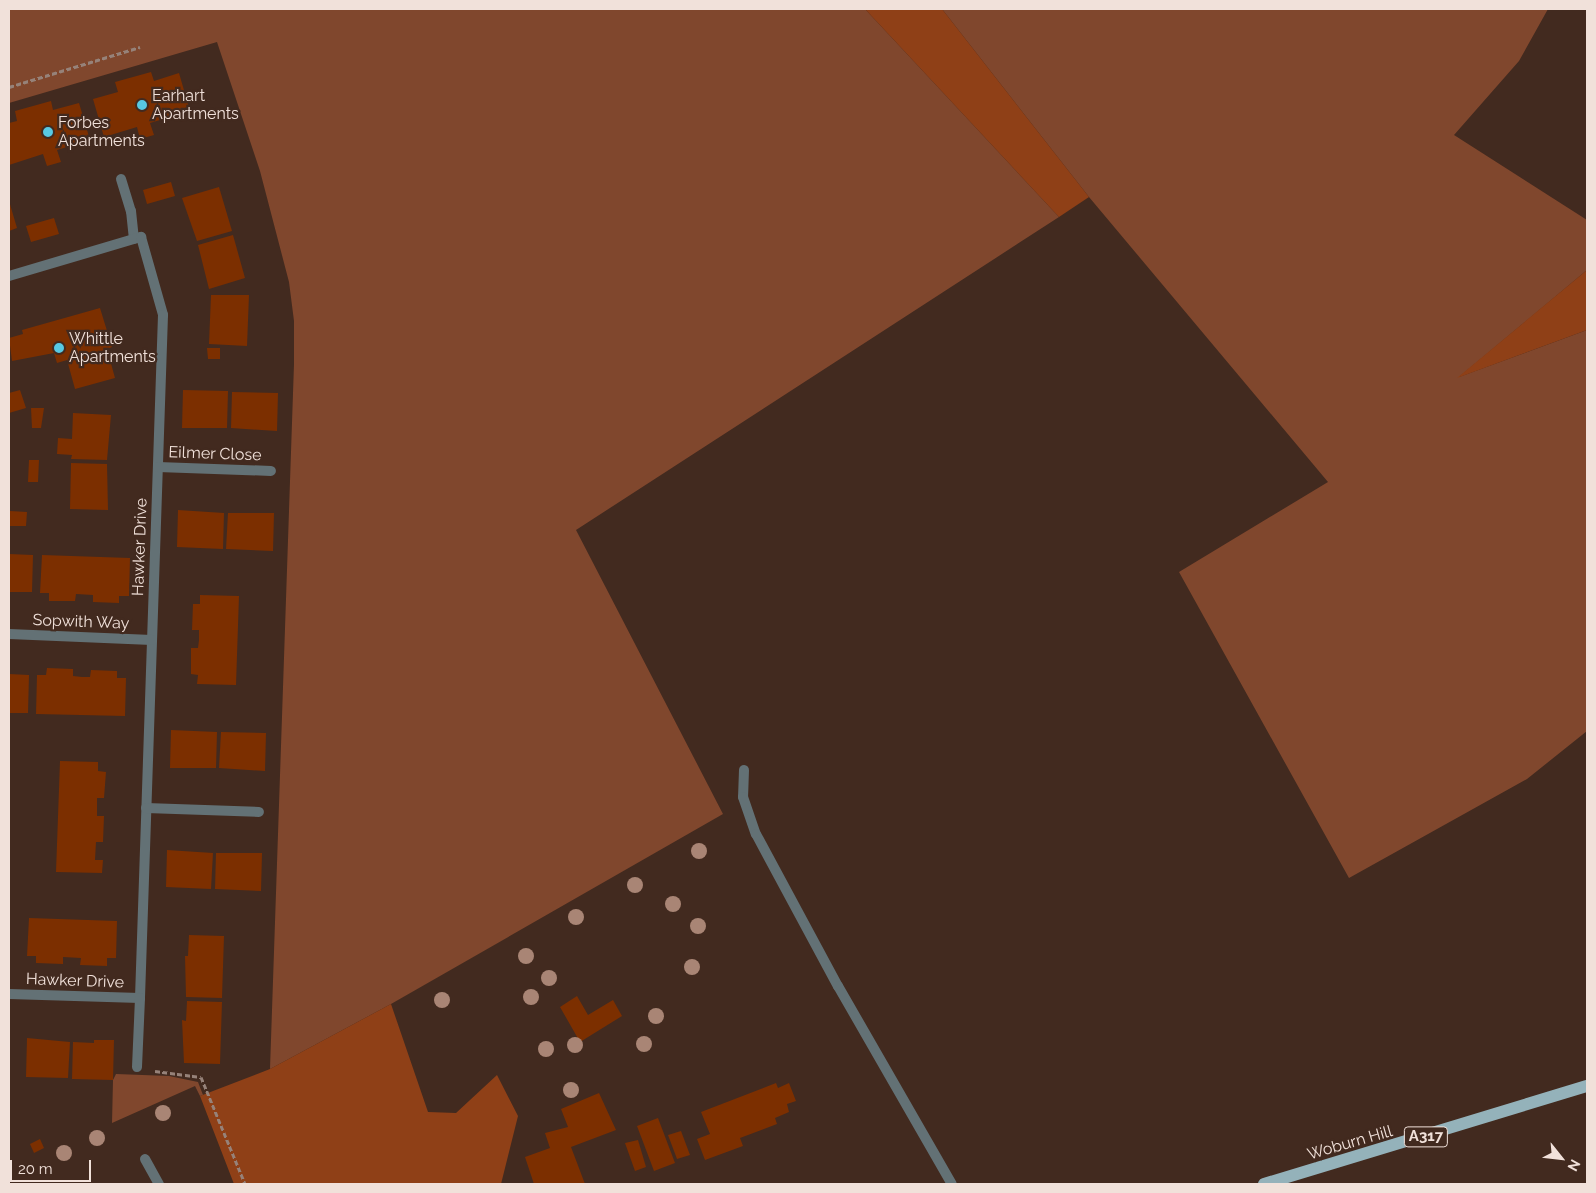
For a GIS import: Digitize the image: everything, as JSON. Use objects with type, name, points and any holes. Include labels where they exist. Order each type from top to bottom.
[{"type":"main road","name":"Woburn Hill","points":[[1264,1184],[1587,1086]]},
{"type":"street","points":[[9,276],[134,239],[131,211],[121,179]]},
{"type":"street","name":"Hawker Drive","points":[[134,239],[141,237],[163,315],[137,1067]]},
{"type":"street","name":"Eilmer Close","points":[[158,467],[271,471]]},
{"type":"street","name":"Sopwith Way","points":[[9,634],[152,640]]},
{"type":"street","points":[[744,770],[744,797],[756,834],[838,986],[952,1184]]},
{"type":"street","points":[[146,808],[259,812]]},
{"type":"street","name":"Hawker Drive","points":[[9,994],[140,998]]},
{"type":"street","points":[[145,1159],[158,1184]]},
{"type":"path","points":[[9,87],[140,47]]},
{"type":"path","points":[[180,1074],[202,1077],[245,1184]]},
{"type":"shaded area","points":[[9,9],[865,9],[1059,217],[576,530],[723,814],[391,1004],[270,1069],[294,364],[294,321],[289,282],[260,171],[217,42],[9,103]]},
{"type":"shaded area","points":[[865,9],[942,9],[1089,197],[1059,217]]},
{"type":"shaded area","points":[[942,9],[1548,9],[1519,61],[1454,135],[1587,220],[1587,270],[1459,377],[1587,330],[1587,731],[1527,779],[1349,878],[1179,572],[1328,482],[1089,197]]},
{"type":"shaded area","points":[[1587,270],[1587,330],[1457,378]]},
{"type":"shaded area","points":[[391,1004],[428,1112],[456,1113],[497,1075],[518,1116],[501,1184],[234,1184],[200,1096],[270,1069]]},
{"type":"shaded area","points":[[116,1074],[169,1076],[198,1082],[203,1095],[200,1096],[195,1086],[112,1123],[113,1080]]},
{"type":"building","name":"Earhart Apartments","points":[[151,72],[154,81],[179,73],[190,111],[150,123],[154,135],[140,139],[137,127],[104,137],[93,99],[118,92],[115,82]]},
{"type":"building","name":"Forbes Apartments","points":[[51,101],[53,110],[79,103],[90,140],[57,150],[61,162],[47,166],[43,154],[9,165],[9,123],[17,121],[15,111]]},
{"type":"building","points":[[171,182],[175,196],[147,204],[143,190]]},
{"type":"building","points":[[219,187],[232,231],[197,241],[182,198]]},
{"type":"building","points":[[9,201],[17,228],[9,231]]},
{"type":"building","points":[[54,218],[59,234],[31,242],[26,226]]},
{"type":"building","points":[[233,235],[245,278],[209,289],[198,245]]},
{"type":"building","points":[[211,295],[249,295],[247,346],[209,344]]},
{"type":"building","name":"Whittle Apartments","points":[[100,308],[112,347],[107,349],[115,378],[75,389],[67,360],[57,363],[54,353],[12,361],[9,338],[23,334],[22,330]]},
{"type":"building","points":[[207,348],[220,348],[220,359],[208,359]]},
{"type":"building","points":[[20,390],[26,408],[9,413],[9,393]]},
{"type":"building","points":[[183,390],[228,391],[227,428],[182,428]]},
{"type":"building","points":[[232,392],[278,393],[277,431],[231,428]]},
{"type":"building","points":[[31,408],[44,408],[41,428],[32,428]]},
{"type":"building","points":[[73,413],[111,415],[107,460],[71,459],[72,455],[57,454],[58,438],[72,439]]},
{"type":"building","points":[[29,460],[39,460],[38,482],[28,482]]},
{"type":"building","points":[[71,463],[107,464],[108,510],[70,509]]},
{"type":"building","points":[[178,510],[224,513],[223,549],[177,547]]},
{"type":"building","points":[[10,511],[27,512],[26,526],[9,526]]},
{"type":"building","points":[[228,513],[274,513],[273,551],[226,549]]},
{"type":"building","points":[[9,554],[33,555],[32,592],[9,592]]},
{"type":"building","points":[[42,555],[130,558],[129,596],[119,596],[119,603],[93,602],[93,595],[76,594],[75,601],[49,601],[49,593],[40,593]]},
{"type":"building","points":[[200,595],[239,596],[236,685],[197,684],[198,675],[191,674],[191,648],[198,648],[199,640],[199,630],[192,630],[193,604],[200,604]]},
{"type":"building","points":[[47,668],[73,669],[73,676],[82,677],[90,677],[91,670],[117,671],[117,678],[126,678],[125,716],[36,714],[37,675],[46,675]]},
{"type":"building","points":[[9,674],[29,675],[28,713],[9,713]]},
{"type":"building","points":[[171,730],[217,732],[216,768],[170,768]]},
{"type":"building","points":[[221,732],[266,733],[265,771],[219,768]]},
{"type":"building","points":[[60,761],[98,762],[98,771],[106,772],[104,798],[97,798],[97,816],[104,816],[103,842],[96,842],[95,860],[103,860],[102,873],[56,872]]},
{"type":"building","points":[[167,850],[213,853],[211,889],[166,887]]},
{"type":"building","points":[[216,853],[262,853],[261,891],[215,889]]},
{"type":"building","points":[[29,918],[117,921],[116,958],[107,958],[107,966],[80,965],[81,958],[63,957],[63,964],[36,963],[36,956],[27,956]]},
{"type":"building","points":[[189,935],[224,936],[222,998],[186,997],[185,956],[188,956]]},
{"type":"building","points":[[577,996],[588,1015],[613,1000],[622,1016],[580,1042],[560,1007]]},
{"type":"building","points":[[187,1001],[222,1002],[220,1064],[184,1063],[182,1020],[186,1021]]},
{"type":"building","points":[[27,1038],[70,1042],[68,1078],[26,1077]]},
{"type":"building","points":[[94,1040],[114,1040],[113,1080],[72,1079],[73,1042],[94,1043]]},
{"type":"building","points":[[776,1083],[778,1088],[789,1083],[796,1101],[787,1104],[789,1112],[775,1118],[777,1124],[740,1138],[743,1146],[705,1160],[697,1139],[710,1134],[701,1112]]},
{"type":"building","points":[[599,1093],[616,1130],[571,1147],[585,1184],[534,1184],[525,1157],[550,1148],[545,1133],[568,1127],[561,1109]]},
{"type":"building","points":[[658,1118],[675,1163],[654,1171],[637,1126]]},
{"type":"building","points":[[681,1131],[690,1155],[677,1159],[668,1135]]},
{"type":"building","points":[[40,1139],[44,1148],[34,1153],[30,1144]]},
{"type":"building","points":[[638,1140],[646,1167],[635,1171],[625,1143]]},
{"type":"place","name":"Earhart Apartments","points":[[142,105]]},
{"type":"place","name":"Forbes Apartments","points":[[48,132]]},
{"type":"place","name":"Whittle Apartments","points":[[59,348]]}]
